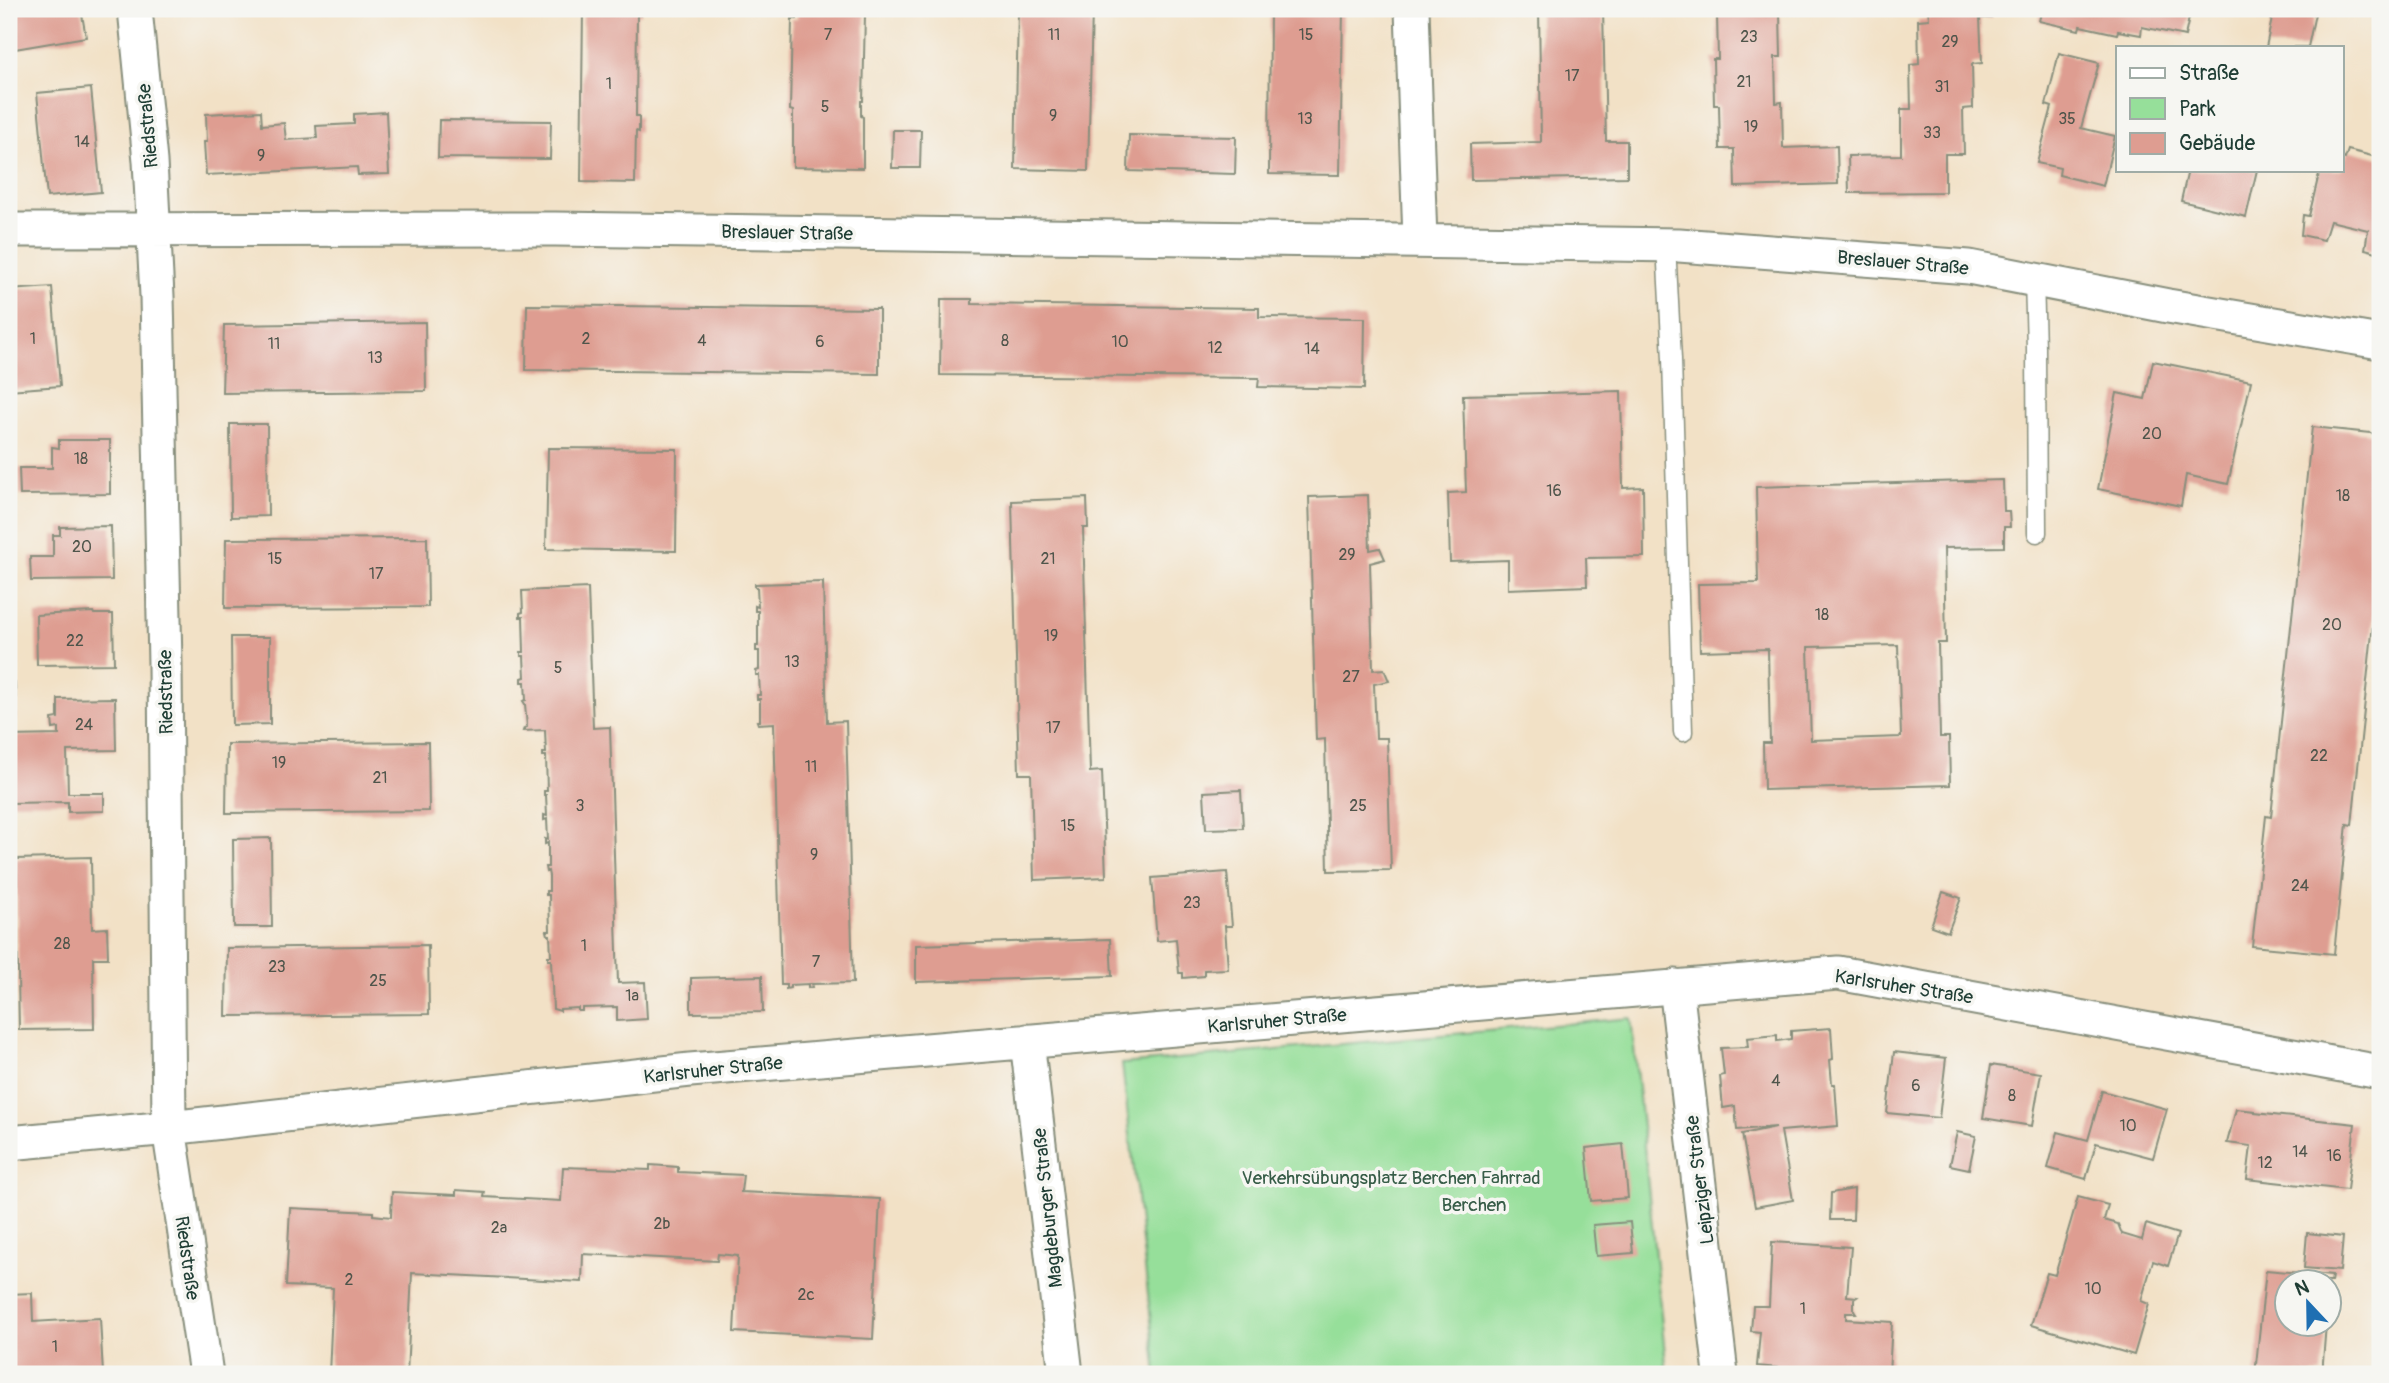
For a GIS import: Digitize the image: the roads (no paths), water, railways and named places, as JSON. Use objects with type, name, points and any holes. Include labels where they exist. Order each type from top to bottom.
[{"type":"street","name":"Riedstraße","points":[[135,9],[150,161],[157,296],[165,664],[169,1128],[206,1374]]},
{"type":"street","points":[[1412,9],[1420,240]]},
{"type":"street","name":"Breslauer Straße","points":[[9,230],[555,229],[1666,245],[1969,267],[2168,306],[2380,342]]},
{"type":"street","name":"Karlsruher Straße","points":[[9,1143],[664,1073],[1838,973],[2380,1072]]},
{"type":"street","name":"Leipziger Straße","points":[[1676,986],[1721,1374]]},
{"type":"street","name":"Magdeburger Straße","points":[[1027,1041],[1066,1374]]},
{"type":"lane","points":[[1666,245],[1683,733]]},
{"type":"lane","points":[[2034,279],[2036,533]]},
{"type":"park label","name":"Verkehrsübungsplatz Berchen Fahrrad","points":[[1391,1177]]},
{"type":"park label","name":"Berchen","points":[[1474,1204]]}]
